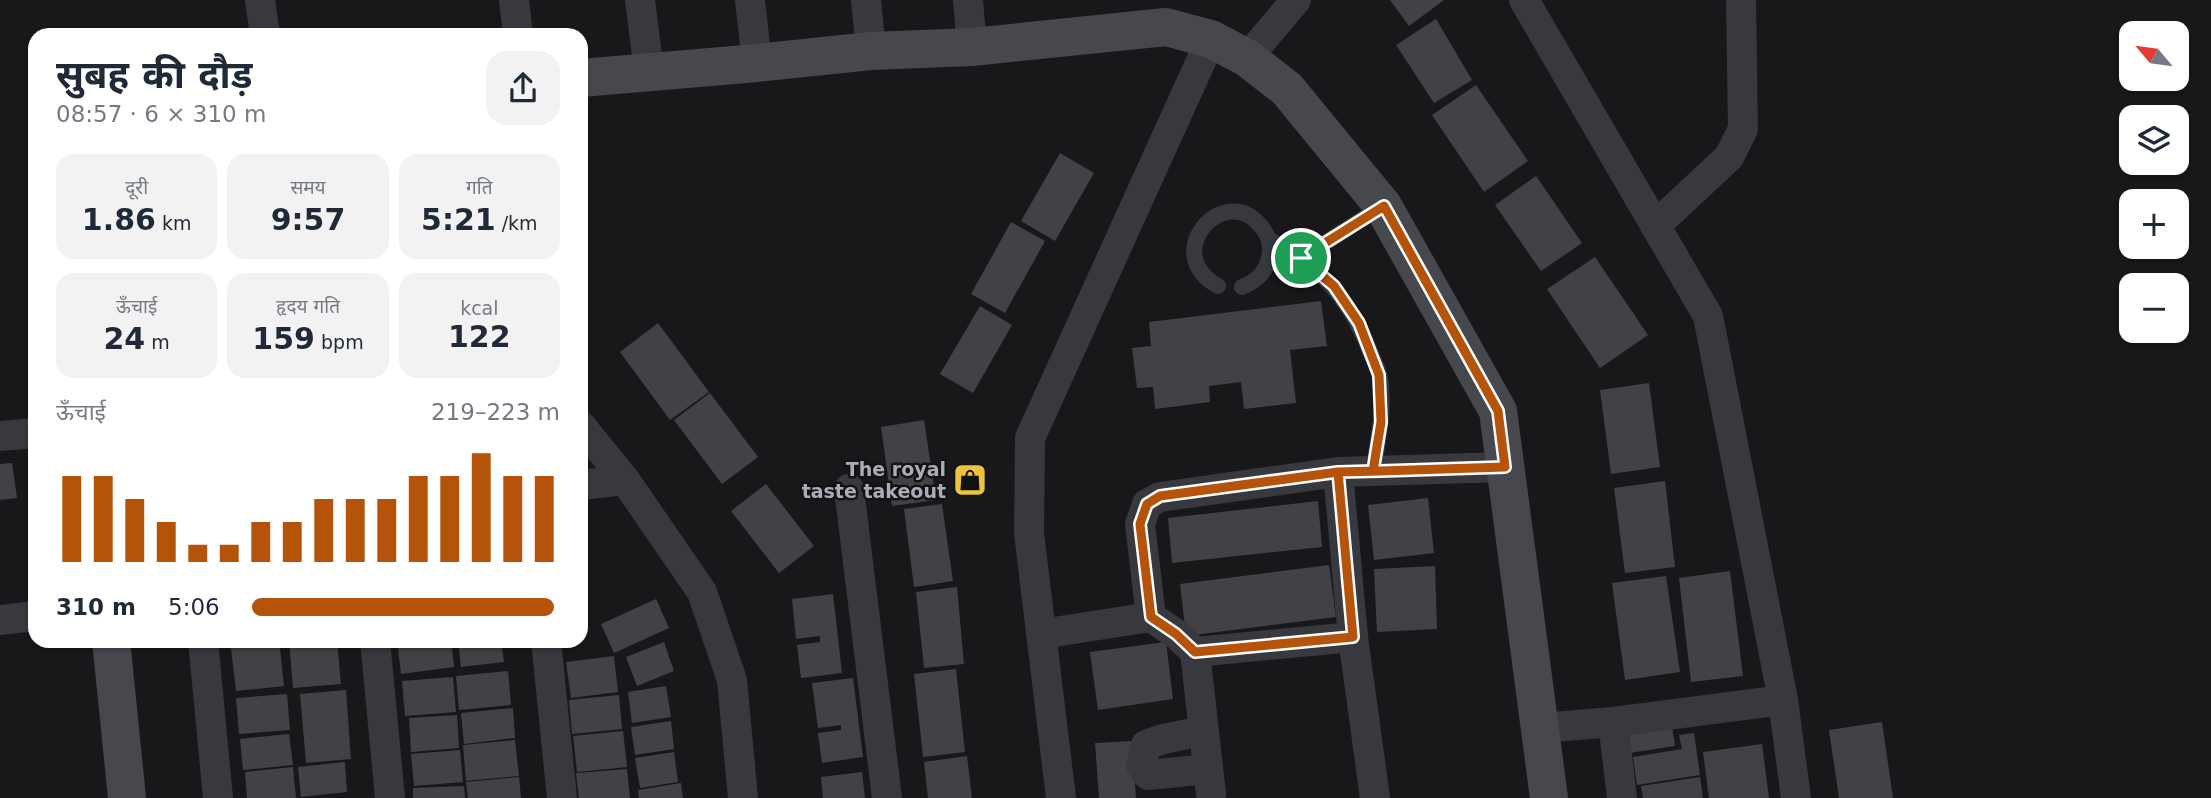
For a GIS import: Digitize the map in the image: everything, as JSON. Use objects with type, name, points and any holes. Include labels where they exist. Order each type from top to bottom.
[{"type":"street","points":[[260,0],[264,28]]},
{"type":"street","points":[[514,0],[517,28]]},
{"type":"street","points":[[640,0],[649,72]]},
{"type":"street","points":[[750,0],[757,64]]},
{"type":"street","points":[[866,0],[871,51]]},
{"type":"street","points":[[968,0],[972,47]]},
{"type":"street","points":[[1247,58],[1296,0]]},
{"type":"street","points":[[1524,0],[1708,316],[1783,700],[1796,798]]},
{"type":"street","points":[[1655,226],[1729,157],[1738,143],[1743,129],[1741,0]]},
{"type":"street","points":[[588,77],[757,64],[871,51],[972,47],[1166,27],[1211,38],[1247,58],[1287,89],[1384,206],[1498,411],[1549,798]]},
{"type":"street","points":[[1062,798],[1029,533],[1030,438],[1211,38]]},
{"type":"street","points":[[0,436],[28,434]]},
{"type":"street","points":[[588,435],[625,480],[702,592],[732,680],[743,798]]},
{"type":"street","points":[[1151,617],[1140,524],[1147,504],[1160,496],[1338,472],[1505,467]]},
{"type":"street","points":[[1338,472],[1353,637],[1375,798]]},
{"type":"street","points":[[588,484],[625,480]]},
{"type":"street","points":[[849,489],[887,798]]},
{"type":"street","points":[[0,620],[28,617]]},
{"type":"street","points":[[1041,634],[1151,617],[1176,634],[1195,652],[1210,781],[1148,775],[1141,765],[1146,746],[1163,739],[1203,731]]},
{"type":"street","points":[[1195,652],[1353,637]]},
{"type":"street","points":[[112,648],[127,798]]},
{"type":"street","points":[[204,648],[218,798]]},
{"type":"street","points":[[376,648],[390,798]]},
{"type":"street","points":[[547,648],[562,798]]},
{"type":"street","points":[[1541,728],[1613,722],[1783,700]]},
{"type":"street","points":[[1613,722],[1622,798]]},
{"type":"lane","points":[[1301,258],[1384,206]]},
{"type":"lane","points":[[1218,286],[1208,281],[1200,271],[1194,246],[1198,233],[1206,223],[1217,215],[1230,212],[1242,213],[1255,219],[1270,240],[1270,252],[1262,274],[1253,283],[1242,287]]},
{"type":"lane","points":[[1270,240],[1301,258],[1334,286],[1359,323],[1379,375],[1381,422],[1373,471]]},
{"type":"building","points":[[1390,0],[1444,0],[1409,26]]},
{"type":"building","points":[[1436,19],[1472,80],[1434,103],[1396,45]]},
{"type":"building","points":[[1476,85],[1528,161],[1484,192],[1432,115]]},
{"type":"building","points":[[1060,153],[1094,173],[1055,241],[1021,221]]},
{"type":"building","points":[[1536,176],[1582,243],[1541,271],[1495,205]]},
{"type":"building","points":[[1011,222],[1045,241],[1005,313],[971,294]]},
{"type":"building","points":[[1595,257],[1648,335],[1600,368],[1547,289]]},
{"type":"building","points":[[1321,301],[1327,346],[1290,350],[1296,403],[1244,409],[1241,382],[1209,386],[1210,402],[1155,409],[1153,387],[1137,388],[1132,348],[1151,346],[1149,322]]},
{"type":"building","points":[[980,306],[1012,325],[973,393],[940,374]]},
{"type":"building","points":[[658,323],[709,392],[670,420],[620,352]]},
{"type":"building","points":[[1649,383],[1660,467],[1611,474],[1600,390]]},
{"type":"building","points":[[710,393],[758,457],[722,484],[674,420]]},
{"type":"building","points":[[924,420],[936,500],[892,506],[881,427]]},
{"type":"building","points":[[12,463],[17,498],[0,500],[0,464]]},
{"type":"building","points":[[1665,481],[1675,567],[1625,573],[1614,488]]},
{"type":"building","points":[[766,484],[814,546],[779,573],[731,511]]},
{"type":"building","points":[[1428,498],[1434,553],[1374,560],[1368,505]]},
{"type":"building","points":[[1318,501],[1322,547],[1172,563],[1168,518]]},
{"type":"building","points":[[942,504],[953,581],[914,587],[904,509]]},
{"type":"building","points":[[1329,565],[1336,617],[1186,636],[1180,584]]},
{"type":"building","points":[[1435,566],[1437,629],[1377,632],[1374,569]]},
{"type":"building","points":[[1730,571],[1743,676],[1691,682],[1679,578]]},
{"type":"building","points":[[1666,576],[1680,672],[1625,680],[1612,583]]},
{"type":"building","points":[[957,587],[964,664],[924,668],[916,592]]},
{"type":"building","points":[[833,594],[842,673],[801,678],[797,645],[820,642],[820,636],[796,639],[792,599]]},
{"type":"building","points":[[656,599],[669,628],[614,653],[601,624]]},
{"type":"building","points":[[664,642],[674,671],[637,686],[626,657]]},
{"type":"building","points":[[1166,642],[1173,699],[1098,710],[1090,652]]},
{"type":"building","points":[[231,648],[280,648],[284,686],[236,691]]},
{"type":"building","points":[[290,648],[338,648],[341,684],[293,688]]},
{"type":"building","points":[[398,648],[452,648],[454,667],[401,674]]},
{"type":"building","points":[[459,648],[502,648],[504,662],[461,667]]},
{"type":"building","points":[[614,656],[618,692],[571,698],[566,662]]},
{"type":"building","points":[[956,669],[965,752],[923,757],[914,674]]},
{"type":"building","points":[[508,671],[511,705],[459,710],[456,676]]},
{"type":"building","points":[[453,677],[456,712],[405,716],[402,681]]},
{"type":"building","points":[[853,678],[863,757],[822,763],[818,733],[841,730],[841,725],[818,728],[812,683]]},
{"type":"building","points":[[666,686],[671,717],[632,723],[628,692]]},
{"type":"building","points":[[346,690],[351,759],[306,763],[300,694]]},
{"type":"building","points":[[287,694],[290,730],[239,734],[236,698]]},
{"type":"building","points":[[619,695],[622,729],[572,734],[569,700]]},
{"type":"building","points":[[513,708],[515,738],[464,744],[461,713]]},
{"type":"building","points":[[457,715],[459,748],[411,752],[409,718]]},
{"type":"building","points":[[671,721],[674,749],[635,755],[631,727]]},
{"type":"building","points":[[1882,722],[1893,798],[1839,798],[1829,730]]},
{"type":"building","points":[[1672,726],[1675,746],[1623,754],[1620,735]]},
{"type":"building","points":[[623,731],[627,767],[577,772],[573,736]]},
{"type":"building","points":[[1694,733],[1700,775],[1637,785],[1633,757],[1682,749],[1679,735]]},
{"type":"building","points":[[289,734],[293,765],[243,770],[240,739]]},
{"type":"building","points":[[515,740],[519,776],[466,781],[463,745]]},
{"type":"building","points":[[1132,741],[1136,798],[1099,798],[1095,743]]},
{"type":"building","points":[[1762,744],[1769,798],[1709,798],[1703,752]]},
{"type":"building","points":[[460,750],[463,782],[414,786],[411,754]]},
{"type":"building","points":[[674,752],[678,782],[640,788],[635,758]]},
{"type":"building","points":[[967,756],[972,798],[928,798],[924,762]]},
{"type":"building","points":[[345,762],[347,792],[301,797],[298,767]]},
{"type":"building","points":[[293,767],[296,798],[247,798],[245,772]]},
{"type":"building","points":[[627,769],[630,798],[579,798],[576,773]]},
{"type":"building","points":[[862,772],[865,798],[823,798],[821,777]]},
{"type":"building","points":[[519,777],[521,798],[468,798],[466,782]]},
{"type":"building","points":[[1700,777],[1703,798],[1643,798],[1641,786]]},
{"type":"building","points":[[681,783],[683,798],[639,798],[638,790]]},
{"type":"building","points":[[464,786],[465,798],[413,798],[413,788]]},
{"type":"place","name":"The royal taste takeout","points":[[970,480]]},
{"type":"route","points":[[1301,258],[1334,286],[1359,323],[1379,375],[1381,422],[1373,471],[1338,472],[1160,496],[1147,504],[1140,524],[1151,617],[1176,634],[1195,652],[1353,637],[1338,472],[1380,471],[1505,467],[1498,411],[1384,206],[1301,258]]}]
